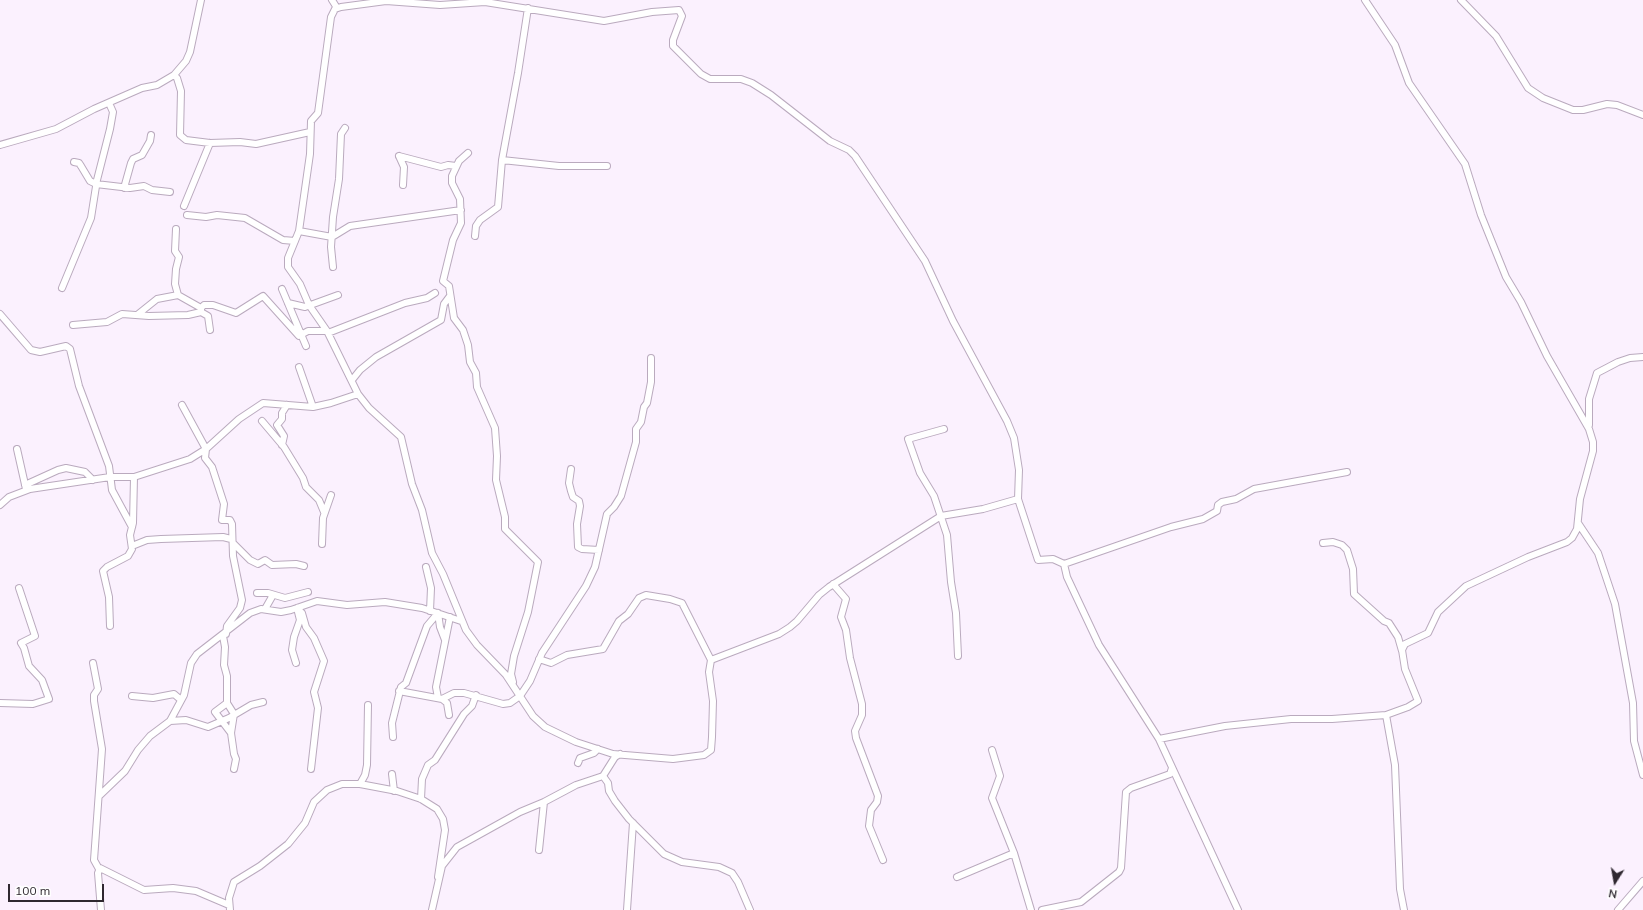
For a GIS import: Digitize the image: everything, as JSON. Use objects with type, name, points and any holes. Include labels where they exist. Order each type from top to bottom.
[{"type":"street","points":[[0,145],[56,129],[89,111],[142,88],[158,85],[174,75],[186,60],[190,52],[201,0]]},
{"type":"street","points":[[332,0],[337,8]]},
{"type":"street","points":[[1365,0],[1395,45],[1409,83],[1465,164],[1481,214],[1504,272],[1589,429],[1593,442],[1593,451],[1580,499],[1578,523],[1575,534],[1567,542],[1466,586],[1442,609],[1428,633],[1405,644],[1402,653]]},
{"type":"street","points":[[1461,0],[1496,36],[1528,88],[1543,98],[1573,110],[1583,110],[1607,104],[1618,105],[1643,115]]},
{"type":"street","points":[[539,659],[551,663],[567,655],[603,649],[619,621],[628,614],[639,598],[646,595],[670,599],[682,603],[711,660],[709,672],[713,701],[711,750],[704,755],[673,759],[647,758],[613,754],[571,740],[545,727],[533,716],[514,686],[471,638],[443,574],[432,553],[422,510],[412,484],[401,438],[369,408],[358,394],[327,332],[309,305],[300,284],[288,267],[288,258],[299,230],[310,154],[311,122],[318,113],[331,17],[337,8],[386,1],[440,5],[485,2],[604,21],[652,12],[679,10],[682,16],[673,40],[673,46],[701,74],[710,79],[741,79],[752,83],[772,95],[830,141],[849,150],[855,156],[926,261],[963,341],[1007,421],[1014,438],[1019,470],[1018,499],[1038,560],[1053,559],[1064,564],[1172,527],[1203,519],[1215,513],[1218,505],[1222,502],[1236,499],[1254,489],[1347,472]]},
{"type":"street","points":[[474,236],[476,226],[480,220],[498,207],[502,160],[528,8]]},
{"type":"street","points":[[174,75],[177,78],[181,91],[180,135],[186,140],[210,143],[229,141],[256,144],[310,132]]},
{"type":"street","points":[[62,288],[91,218],[96,184],[113,112],[109,103]]},
{"type":"street","points":[[333,268],[333,216],[337,199],[340,172],[340,139],[345,128]]},
{"type":"street","points":[[124,188],[133,159],[142,155],[150,141],[151,135]]},
{"type":"street","points":[[184,206],[188,193],[202,165],[210,143]]},
{"type":"street","points":[[468,153],[456,166],[452,176],[452,183],[460,199],[460,228],[453,240],[443,281],[449,286],[454,318],[463,330],[468,345],[470,362],[476,373],[477,387],[495,428],[497,456],[496,480],[504,517],[504,529],[538,562],[528,612],[514,656],[511,674],[514,686]]},
{"type":"street","points":[[403,185],[404,167],[399,156],[441,167],[448,165],[456,166]]},
{"type":"street","points":[[502,160],[559,166],[607,166]]},
{"type":"street","points":[[74,162],[79,163],[90,181],[96,184],[105,184],[124,188],[140,186],[152,190],[170,192]]},
{"type":"street","points":[[299,230],[332,237],[350,226],[461,210]]},
{"type":"street","points":[[187,215],[206,217],[217,215],[245,218],[283,240],[295,241]]},
{"type":"street","points":[[176,229],[175,251],[179,257],[176,269],[175,284],[178,295],[208,316],[210,330]]},
{"type":"street","points":[[282,289],[306,346]]},
{"type":"street","points":[[73,325],[107,322],[122,314],[188,315],[201,310],[204,305],[213,305],[236,313],[262,296],[299,336],[308,331],[327,332],[405,303],[426,298],[435,293]]},
{"type":"street","points":[[137,315],[157,299],[178,295]]},
{"type":"street","points":[[288,302],[305,307],[338,295]]},
{"type":"street","points":[[352,380],[360,370],[376,357],[441,320],[444,304],[450,296]]},
{"type":"street","points":[[0,314],[31,350],[40,352],[66,346],[70,348],[79,386],[109,466],[112,490],[132,527]]},
{"type":"street","points":[[1569,393],[1575,402],[1583,407],[1589,398],[1597,373],[1618,362],[1630,358],[1643,357]]},
{"type":"street","points":[[440,698],[454,693],[476,695],[504,704],[510,703],[520,696],[530,681],[539,659],[565,616],[586,586],[595,567],[607,514],[614,507],[621,496],[636,442],[636,429],[642,422],[644,407],[647,403],[651,382],[651,358]]},
{"type":"street","points":[[299,366],[314,407]]},
{"type":"street","points":[[26,488],[110,477],[134,476],[190,459],[206,449],[238,419],[262,403],[314,407],[358,394]]},
{"type":"street","points":[[1589,398],[1589,429]]},
{"type":"street","points":[[182,405],[206,449],[205,458],[212,467],[224,504],[222,520],[230,520],[232,524],[235,570],[239,577],[242,600],[240,608],[227,626],[224,635],[224,665],[227,676],[227,703],[234,714],[231,734],[236,759],[234,769]]},
{"type":"street","points":[[282,445],[284,436],[277,426],[282,419],[282,413],[287,405]]},
{"type":"street","points":[[262,421],[282,445],[303,478],[306,487],[319,500],[324,512]]},
{"type":"street","points":[[944,429],[908,439],[920,473],[934,496],[947,535],[950,552],[951,582],[956,613],[958,656]]},
{"type":"street","points":[[17,449],[26,488]]},
{"type":"street","points":[[0,505],[9,497],[58,470],[66,468],[85,472],[93,480]]},
{"type":"street","points":[[571,469],[569,483],[573,497],[579,501],[580,506],[577,524],[578,547],[582,549],[599,550]]},
{"type":"street","points":[[110,626],[109,597],[103,574],[104,569],[128,556],[132,546],[130,535],[132,527],[134,476]]},
{"type":"street","points":[[322,544],[324,512],[331,495]]},
{"type":"street","points":[[711,660],[779,634],[797,621],[819,595],[833,584],[941,516],[983,508],[1018,499]]},
{"type":"street","points":[[1578,523],[1598,553],[1615,604],[1633,703],[1634,741],[1643,775]]},
{"type":"street","points":[[132,546],[148,540],[223,537],[232,541],[250,560],[258,564],[265,560],[272,566],[296,564],[304,566]]},
{"type":"street","points":[[1159,739],[1201,729],[1261,721],[1332,719],[1386,715],[1408,707],[1418,701],[1405,669],[1398,637],[1390,623],[1384,621],[1354,594],[1353,569],[1347,550],[1342,545],[1332,542],[1323,543]]},
{"type":"street","points":[[1064,564],[1067,577],[1099,645],[1159,739],[1238,910]]},
{"type":"street","points":[[426,567],[430,588],[430,611]]},
{"type":"street","points":[[833,584],[846,599],[841,617],[846,630],[850,658],[862,704],[862,715],[855,731],[856,738],[878,796],[877,802],[871,810],[869,826],[883,860]]},
{"type":"street","points":[[0,703],[33,704],[50,699],[42,680],[29,666],[21,643],[35,636],[19,588]]},
{"type":"street","points":[[257,593],[285,598],[308,592]]},
{"type":"street","points":[[265,609],[273,595]]},
{"type":"street","points":[[99,796],[125,771],[146,740],[170,721],[181,700],[191,663],[197,654],[224,635],[244,617],[265,609],[281,612],[317,601],[347,605],[357,603],[385,602],[430,611],[462,620]]},
{"type":"street","points":[[296,663],[292,650],[294,637],[300,620],[297,608]]},
{"type":"street","points":[[297,608],[302,613],[306,627],[314,638],[324,661],[314,692],[318,708],[311,769]]},
{"type":"street","points":[[438,613],[440,627],[445,640]]},
{"type":"street","points":[[393,737],[392,723],[399,692],[401,687],[406,683],[427,626],[438,613]]},
{"type":"street","points":[[440,698],[436,688],[450,617]]},
{"type":"street","points":[[93,663],[98,689],[94,695],[94,701],[102,748],[94,860],[98,869],[101,910]]},
{"type":"street","points":[[399,692],[440,698],[447,703],[449,715]]},
{"type":"street","points":[[132,696],[153,698],[174,694],[181,700]]},
{"type":"street","points":[[421,799],[422,779],[428,765],[435,760],[464,714],[472,706],[476,695]]},
{"type":"street","points":[[170,721],[186,720],[208,727],[250,705],[263,702]]},
{"type":"street","points":[[227,703],[216,712],[231,734]]},
{"type":"street","points":[[360,784],[365,775],[367,765],[368,704]]},
{"type":"street","points":[[175,713],[177,720]]},
{"type":"street","points":[[1386,715],[1395,766],[1400,889],[1404,910]]},
{"type":"street","points":[[578,763],[580,758],[598,750]]},
{"type":"street","points":[[992,750],[1000,776],[992,798],[1014,853],[1031,910]]},
{"type":"street","points":[[438,877],[442,866],[452,852],[463,842],[576,785],[603,776],[615,757],[620,754]]},
{"type":"street","points":[[1042,910],[1081,902],[1119,872],[1121,868],[1126,792],[1131,788],[1170,774],[1172,768]]},
{"type":"street","points":[[392,774],[394,791]]},
{"type":"street","points":[[603,776],[608,783],[609,791],[615,801],[633,823],[664,854],[682,862],[719,868],[732,873],[738,882],[750,910]]},
{"type":"street","points":[[98,869],[105,869],[144,890],[173,888],[191,890],[229,907],[234,882],[260,866],[288,844],[301,829],[312,804],[316,799],[334,786],[360,784],[394,791],[421,799],[437,810],[445,825],[432,910]]},
{"type":"street","points":[[538,850],[544,802]]},
{"type":"street","points":[[627,910],[633,823]]},
{"type":"street","points":[[957,877],[1014,853]]},
{"type":"street","points":[[1618,910],[1643,881]]}]
